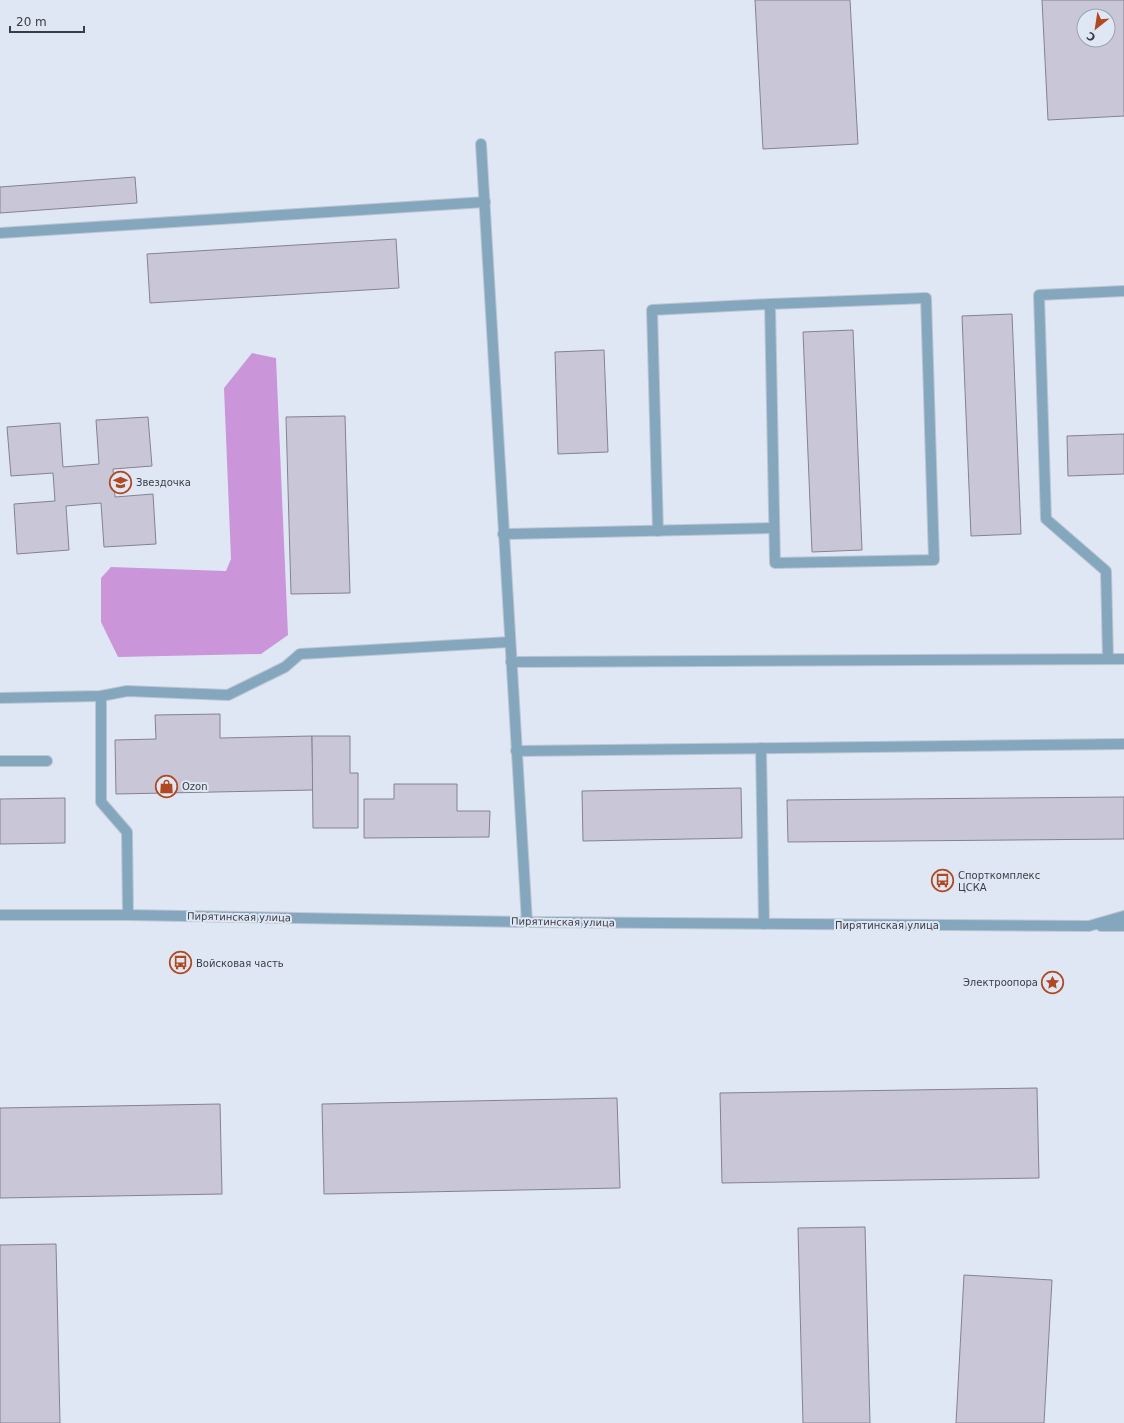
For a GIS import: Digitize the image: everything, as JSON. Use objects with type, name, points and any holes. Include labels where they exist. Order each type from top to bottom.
[{"type":"street","points":[[481,144],[527,922]]},
{"type":"street","points":[[0,233],[485,202]]},
{"type":"street","points":[[1108,659],[1106,571],[1046,519],[1039,295],[1124,291]]},
{"type":"street","points":[[658,530],[652,310],[770,304],[926,298],[934,560],[775,563],[770,304]]},
{"type":"street","points":[[503,534],[774,528]]},
{"type":"street","points":[[0,698],[101,696],[127,691],[228,695],[284,667],[300,654],[510,642]]},
{"type":"street","points":[[511,662],[1124,659]]},
{"type":"street","points":[[101,696],[101,802],[126,832],[128,915]]},
{"type":"street","points":[[516,751],[1124,744]]},
{"type":"street","points":[[761,748],[764,924]]},
{"type":"street","points":[[0,761],[48,761]]},
{"type":"street","name":"Пирятинская улица","points":[[0,915],[128,915],[527,922],[1089,926],[1124,916]]},
{"type":"street","points":[[1089,926],[1124,926]]},
{"type":"shaded area","points":[[252,353],[276,358],[288,635],[261,654],[118,657],[101,622],[101,578],[111,567],[226,571],[231,559],[224,388]]},
{"type":"building","points":[[755,0],[850,0],[858,144],[763,149]]},
{"type":"building","points":[[1042,0],[1124,0],[1124,116],[1048,120]]},
{"type":"building","points":[[135,177],[137,203],[0,213],[0,187]]},
{"type":"building","points":[[396,239],[399,288],[150,303],[147,254]]},
{"type":"building","points":[[1012,314],[1021,534],[971,536],[962,316]]},
{"type":"building","points":[[853,330],[862,550],[812,552],[803,332]]},
{"type":"building","points":[[604,350],[608,452],[558,454],[555,352]]},
{"type":"building","points":[[345,416],[350,593],[291,594],[286,417]]},
{"type":"building","points":[[148,417],[152,466],[113,469],[115,497],[153,494],[156,544],[104,547],[101,503],[66,506],[69,550],[17,554],[14,504],[55,501],[53,473],[11,476],[7,427],[60,423],[63,467],[99,464],[96,420]]},
{"type":"building","points":[[1124,434],[1124,474],[1068,476],[1067,436]]},
{"type":"building","points":[[220,714],[220,738],[312,736],[313,790],[116,794],[115,740],[156,739],[155,715]]},
{"type":"building","points":[[312,736],[350,736],[350,773],[358,773],[358,828],[313,828]]},
{"type":"building","points":[[394,784],[457,784],[457,811],[490,811],[489,837],[364,838],[364,799],[394,799]]},
{"type":"building","points":[[741,788],[742,838],[583,841],[582,791]]},
{"type":"building","points":[[1124,797],[1124,839],[788,842],[787,800]]},
{"type":"building","points":[[65,798],[65,843],[0,844],[0,799]]},
{"type":"building","points":[[1037,1088],[1039,1178],[722,1183],[720,1093]]},
{"type":"building","points":[[617,1098],[620,1188],[324,1194],[322,1104]]},
{"type":"building","points":[[220,1104],[222,1194],[0,1198],[0,1108]]},
{"type":"building","points":[[865,1227],[870,1423],[803,1423],[798,1228]]},
{"type":"building","points":[[56,1244],[60,1423],[0,1423],[0,1245]]},
{"type":"building","points":[[964,1275],[1052,1280],[1044,1423],[956,1423]]},
{"type":"place","name":"Звездочка","points":[[120,482]]},
{"type":"place","name":"Ozon","points":[[166,786]]},
{"type":"place","name":"Спорткомплекс ЦСКА","points":[[943,881]]},
{"type":"place","name":"Войсковая часть","points":[[180,963]]},
{"type":"place","name":"Электроопора","points":[[1053,982]]}]
